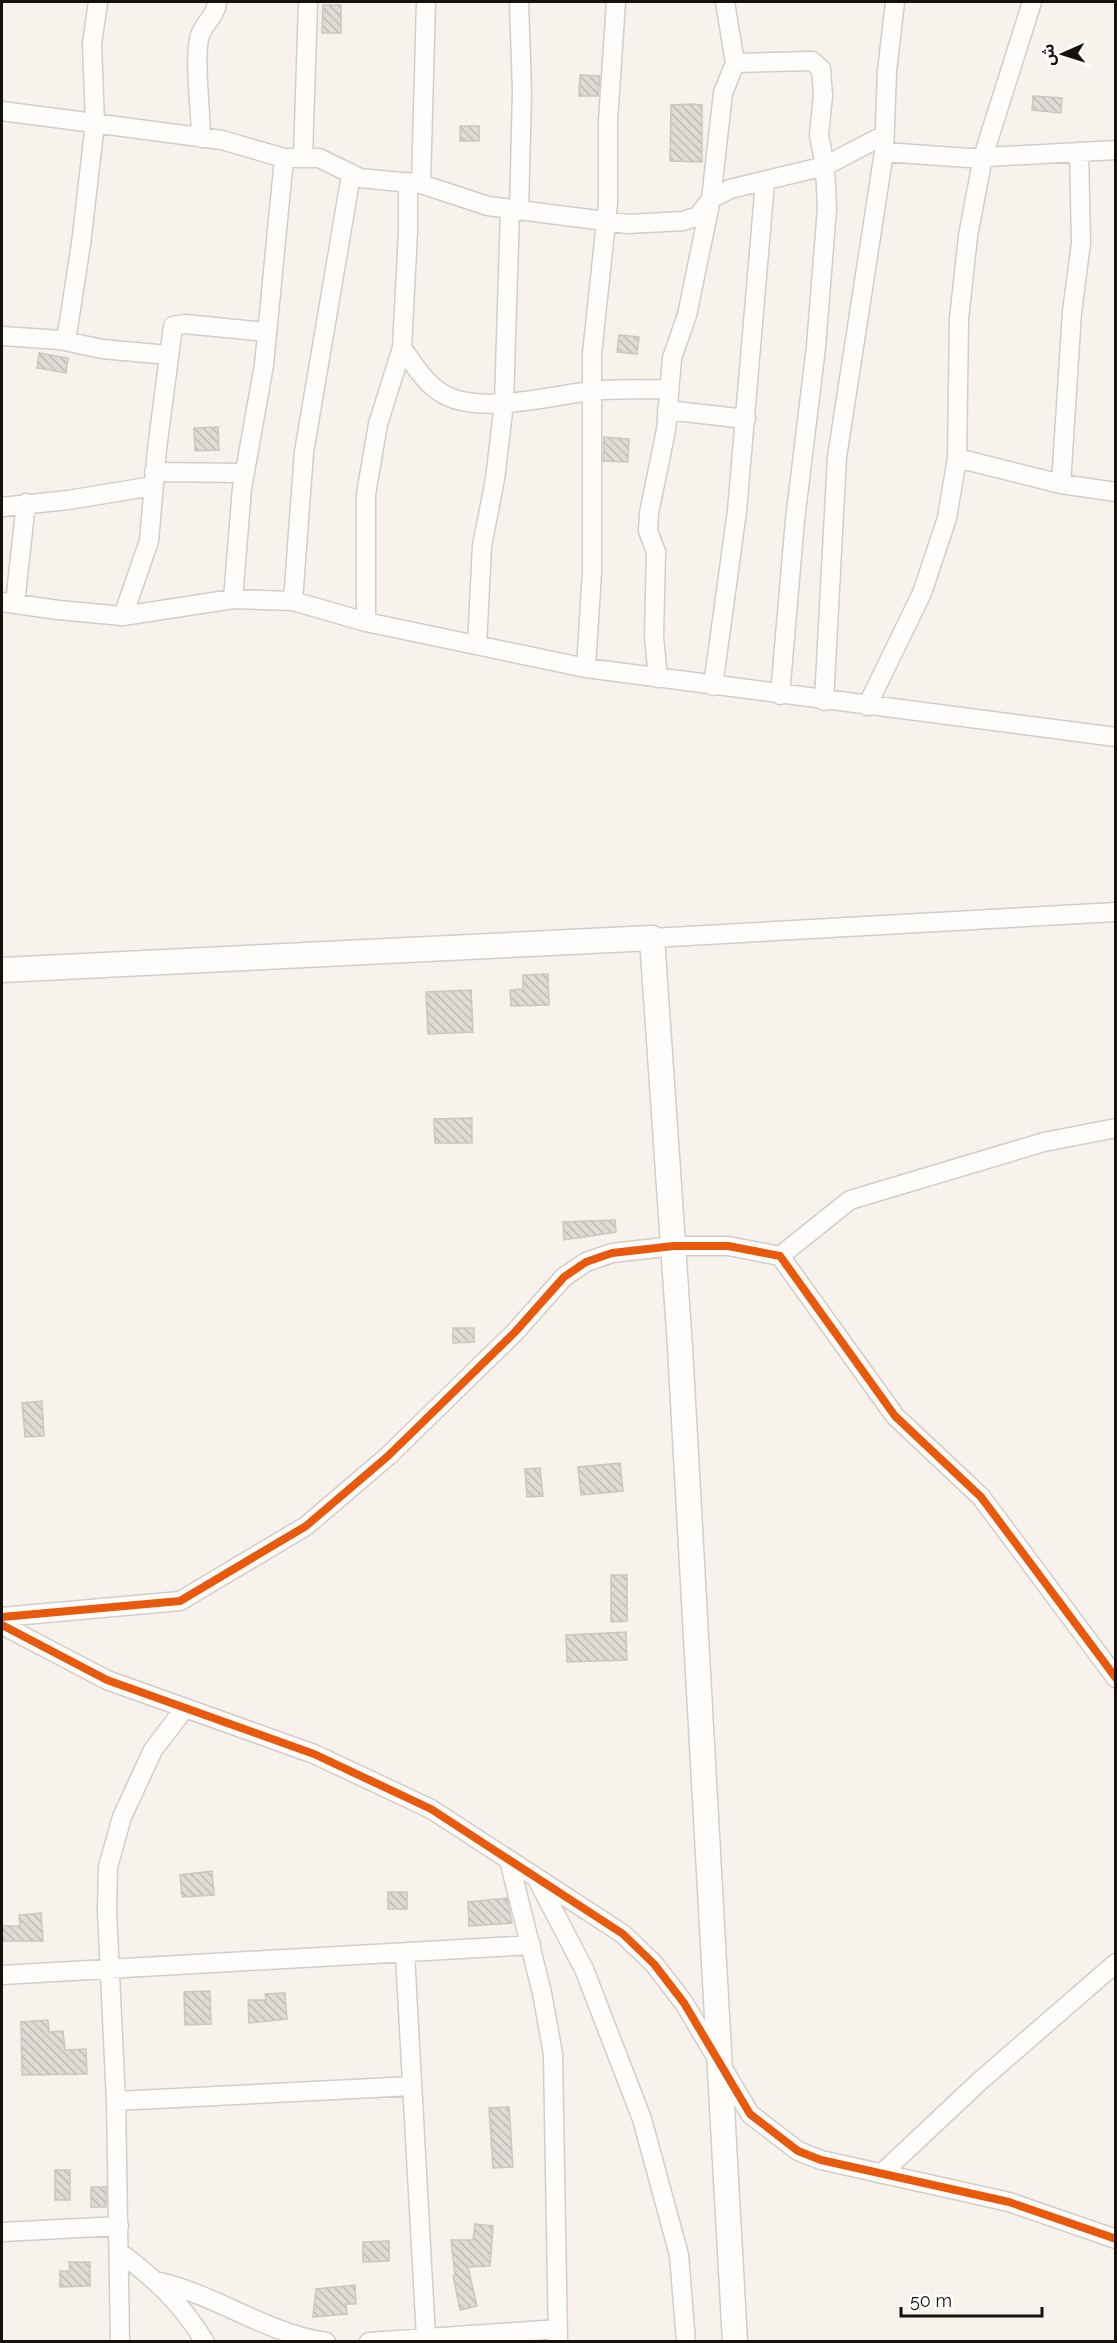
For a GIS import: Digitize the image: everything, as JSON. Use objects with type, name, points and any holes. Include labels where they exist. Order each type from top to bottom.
[{"type":"main road","points":[[2,970],[652,938],[674,1246],[735,2342]]},
{"type":"street","points":[[66,341],[81,244],[95,123],[92,44],[98,2]]},
{"type":"street","points":[[201,138],[199,43],[204,27],[214,14],[217,2]]},
{"type":"street","points":[[303,157],[308,2]]},
{"type":"street","points":[[366,622],[368,476],[378,424],[402,348],[408,232],[414,183],[426,2]]},
{"type":"street","points":[[477,645],[482,546],[495,479],[504,403],[522,91],[519,2]]},
{"type":"street","points":[[586,668],[592,571],[592,354],[606,222],[608,121],[616,2]]},
{"type":"street","points":[[658,678],[654,637],[656,552],[648,531],[668,410],[672,358],[687,315],[711,199],[723,93],[735,63],[726,2]]},
{"type":"street","points":[[824,701],[837,458],[884,144],[886,71],[895,2]]},
{"type":"street","points":[[867,706],[922,593],[947,518],[957,458],[962,284],[983,156],[1032,2]]},
{"type":"street","points":[[735,63],[804,61],[818,64],[823,95],[819,135],[825,166],[827,208],[816,347],[795,520],[780,695]]},
{"type":"street","points":[[2,111],[201,138],[284,158],[319,159],[351,175],[414,183],[481,205],[606,222],[646,224],[683,221],[698,216],[711,199],[730,189],[765,183],[825,166],[884,144],[983,156],[1116,150]]},
{"type":"street","points":[[1061,484],[1071,324],[1082,235],[1079,152]]},
{"type":"street","points":[[233,599],[245,473],[264,365],[284,158]]},
{"type":"street","points":[[293,601],[304,452],[351,175]]},
{"type":"street","points":[[713,686],[737,511],[765,183]]},
{"type":"street","points":[[123,616],[147,554],[173,326],[177,324],[266,332]]},
{"type":"street","points":[[2,336],[66,341],[102,350],[168,355]]},
{"type":"street","points":[[402,348],[422,375],[448,397],[464,401],[504,403],[592,391],[668,389]]},
{"type":"street","points":[[668,410],[746,419]]},
{"type":"street","points":[[957,458],[1061,484],[1116,492]]},
{"type":"street","points":[[2,507],[68,500],[154,479],[245,473]]},
{"type":"street","points":[[27,503],[8,603],[123,616],[233,599],[293,601],[366,622],[586,668],[824,701],[994,719],[1116,737]]},
{"type":"street","points":[[652,938],[1111,909]]},
{"type":"street","points":[[780,1256],[850,1200],[1044,1142],[1116,1128]]},
{"type":"street","points":[[2,1617],[180,1601],[306,1526],[388,1456],[515,1332],[564,1277],[586,1262],[612,1253],[674,1246],[728,1246],[780,1256],[895,1416],[981,1497],[1116,1678]]},
{"type":"street","points":[[2,1625],[107,1680],[314,1754],[421,1804],[537,1877],[623,1934],[654,1964],[684,2003],[719,2058],[734,2089],[750,2114],[798,2151],[821,2160],[1009,2202],[1116,2238]]},
{"type":"street","points":[[120,2342],[116,2101],[106,1911],[108,1867],[122,1817],[153,1750],[185,1708]]},
{"type":"street","points":[[369,2342],[426,2338],[558,2336],[553,2054],[531,1945],[509,1860]]},
{"type":"street","points":[[537,1877],[584,1969],[642,2119],[680,2255],[686,2342]]},
{"type":"street","points":[[2,1975],[109,1971],[531,1945]]},
{"type":"street","points":[[405,1954],[426,2338]]},
{"type":"street","points":[[881,2174],[980,2081],[1116,1963]]},
{"type":"street","points":[[116,2101],[412,2086]]},
{"type":"street","points":[[2,2232],[119,2226]]},
{"type":"street","points":[[119,2252],[160,2282],[191,2319],[206,2342]]},
{"type":"street","points":[[160,2282],[192,2290],[267,2325],[306,2339],[326,2342]]},
{"type":"building","points":[[323,5],[341,5],[341,33],[322,33]]},
{"type":"building","points":[[580,75],[600,76],[598,96],[579,96]]},
{"type":"building","points":[[1033,96],[1062,98],[1061,113],[1032,110]]},
{"type":"building","points":[[671,105],[702,105],[702,162],[670,161]]},
{"type":"building","points":[[460,126],[479,126],[479,141],[460,141]]},
{"type":"building","points":[[619,335],[639,337],[637,354],[617,352]]},
{"type":"building","points":[[39,353],[68,358],[66,373],[37,368]]},
{"type":"building","points":[[218,427],[219,450],[195,451],[194,428]]},
{"type":"building","points":[[604,437],[629,439],[628,462],[603,461]]},
{"type":"building","points":[[548,974],[549,1005],[511,1006],[510,990],[523,989],[523,975]]},
{"type":"building","points":[[471,990],[473,1032],[428,1034],[426,992]]},
{"type":"building","points":[[472,1118],[472,1143],[435,1143],[434,1119]]},
{"type":"building","points":[[615,1220],[616,1232],[564,1240],[563,1222]]},
{"type":"building","points":[[453,1328],[474,1328],[474,1342],[453,1343]]},
{"type":"building","points":[[42,1401],[44,1436],[25,1437],[22,1403]]},
{"type":"building","points":[[620,1463],[623,1491],[581,1495],[578,1467]]},
{"type":"building","points":[[540,1468],[543,1496],[527,1497],[525,1469]]},
{"type":"building","points":[[611,1575],[627,1575],[627,1621],[611,1622]]},
{"type":"building","points":[[626,1632],[627,1660],[567,1662],[566,1635]]},
{"type":"building","points":[[212,1871],[214,1895],[182,1897],[180,1875]]},
{"type":"building","points":[[388,1892],[407,1892],[407,1909],[388,1909]]},
{"type":"building","points":[[507,1898],[512,1923],[469,1926],[468,1902]]},
{"type":"building","points":[[41,1913],[43,1941],[2,1941],[2,1926],[20,1926],[19,1915]]},
{"type":"building","points":[[210,1991],[211,2024],[185,2025],[184,1992]]},
{"type":"building","points":[[285,1993],[287,2019],[249,2023],[248,2000],[266,2000],[265,1994]]},
{"type":"building","points":[[48,2020],[49,2032],[63,2031],[65,2050],[86,2049],[87,2074],[22,2075],[21,2022]]},
{"type":"building","points":[[509,2107],[513,2167],[493,2168],[489,2108]]},
{"type":"building","points":[[55,2170],[70,2170],[70,2200],[55,2200]]},
{"type":"building","points":[[91,2187],[106,2187],[106,2207],[91,2207]]},
{"type":"building","points":[[475,2224],[493,2226],[490,2266],[468,2267],[477,2306],[460,2310],[453,2276],[455,2276],[451,2240],[473,2240]]},
{"type":"building","points":[[389,2241],[389,2261],[363,2262],[363,2242]]},
{"type":"building","points":[[69,2262],[90,2262],[90,2286],[60,2287],[60,2271],[70,2271]]},
{"type":"building","points":[[355,2285],[356,2304],[346,2304],[347,2314],[313,2317],[316,2289]]},
{"type":"cycle path","points":[[2,1617],[180,1601],[306,1526],[388,1456],[515,1332],[564,1277],[586,1262],[612,1253],[674,1246],[728,1246],[780,1256],[895,1416],[981,1497],[1116,1678]]},
{"type":"cycle path","points":[[2,1625],[107,1680],[314,1754],[431,1809],[623,1934],[654,1964],[684,2003],[750,2114],[798,2151],[821,2160],[1009,2202],[1116,2239]]}]
